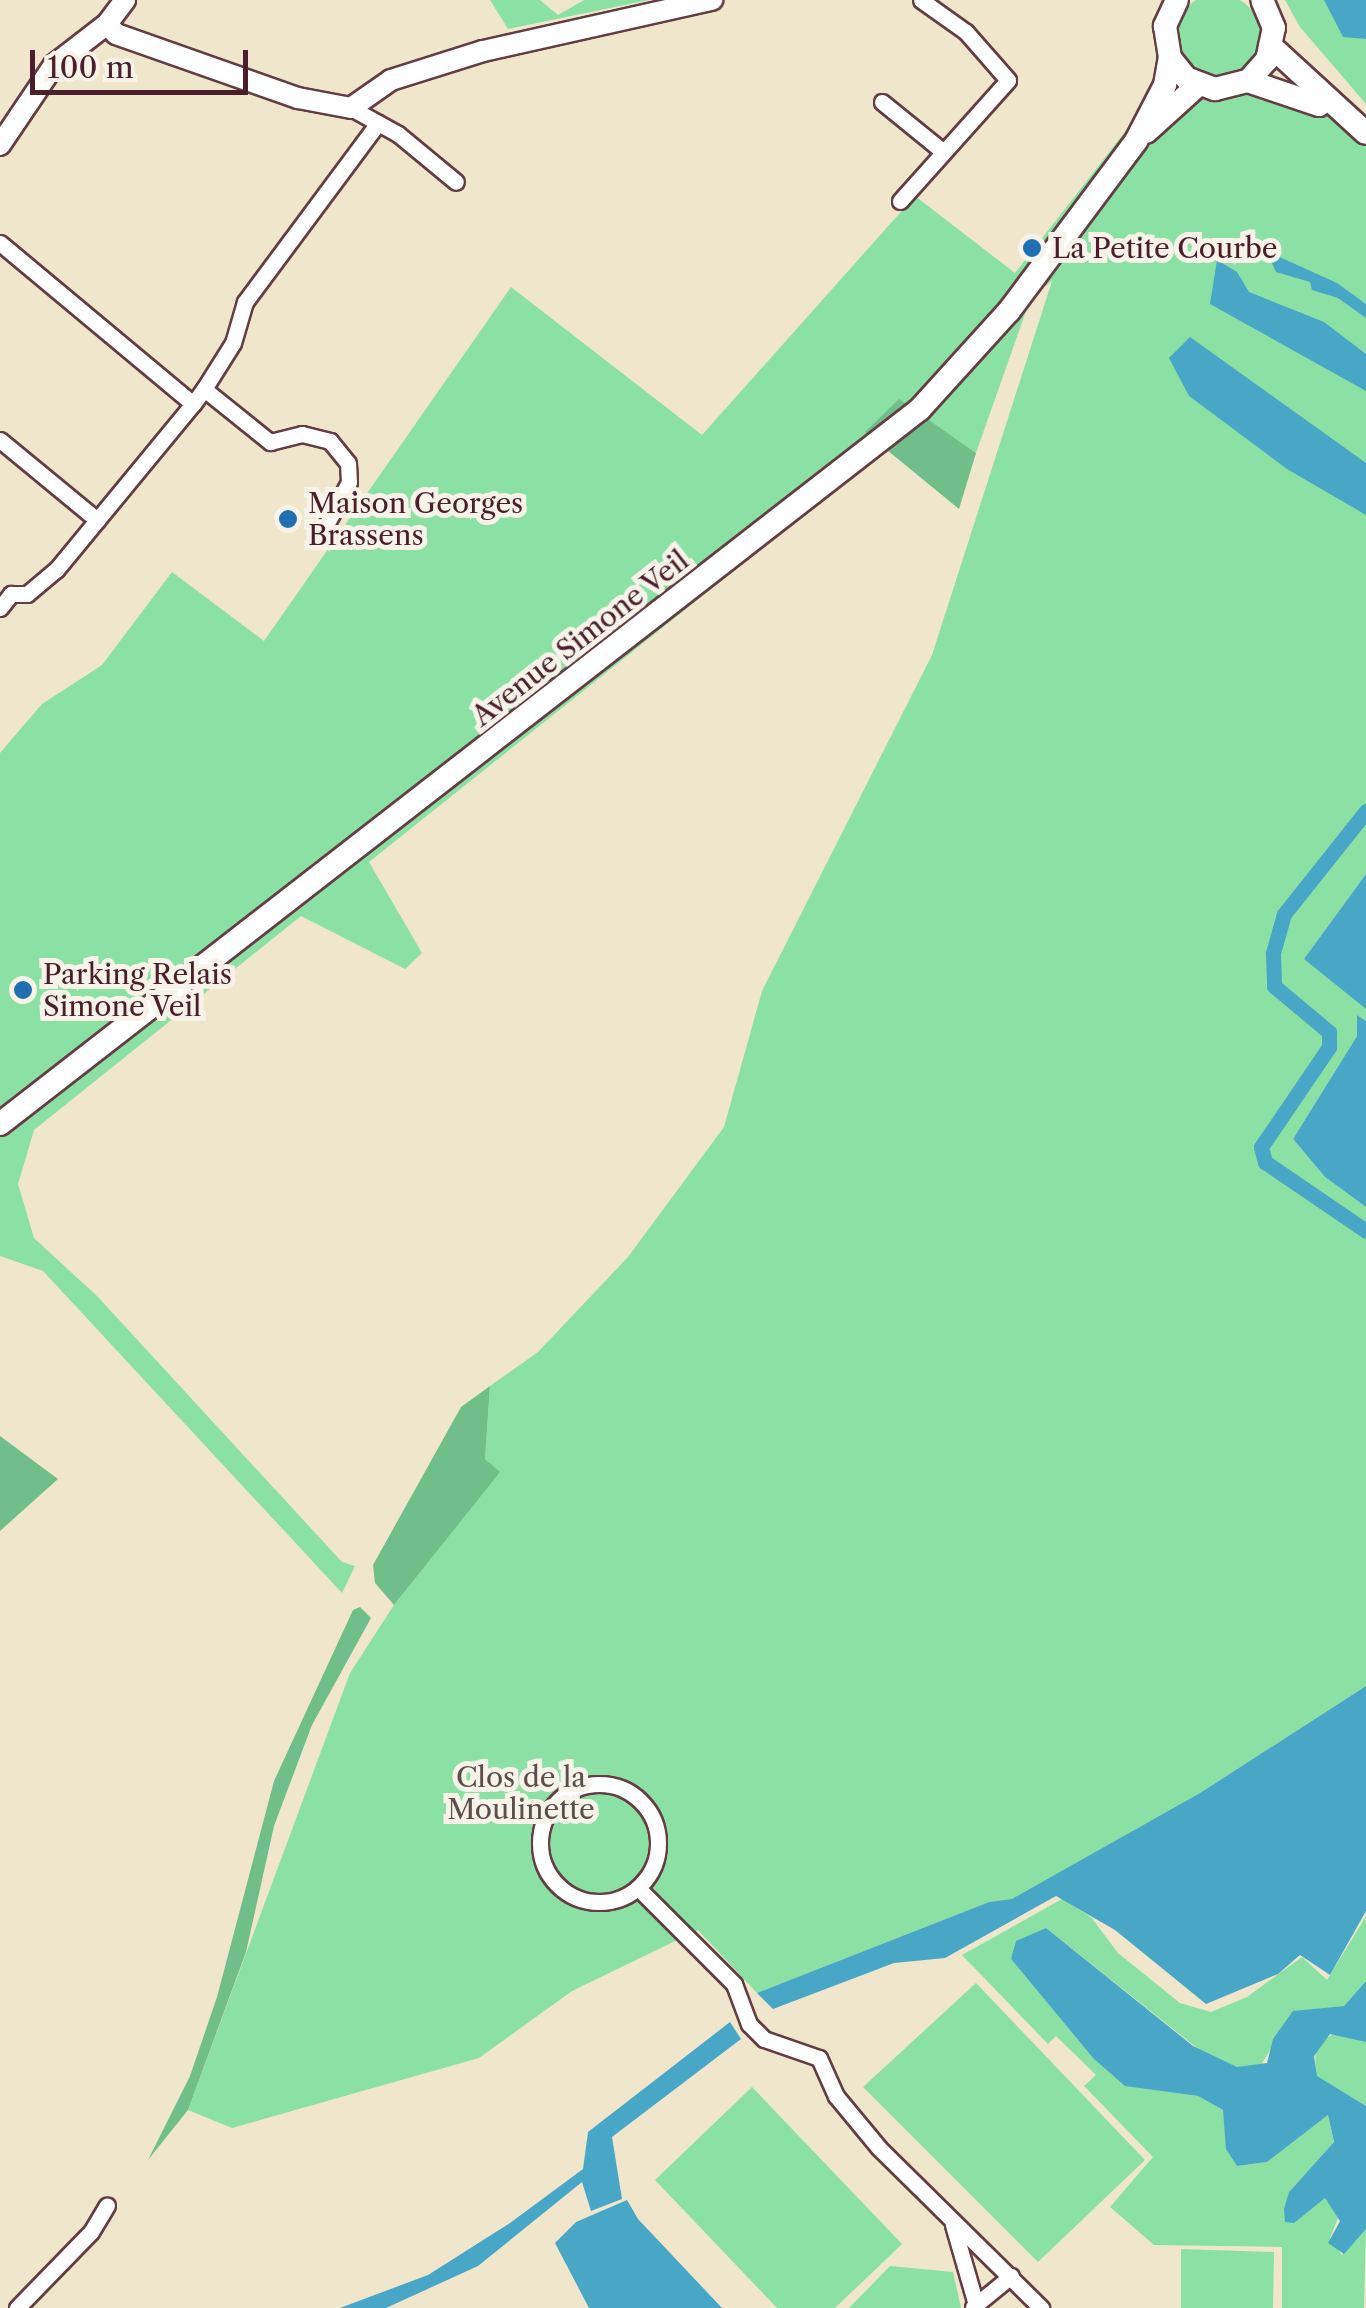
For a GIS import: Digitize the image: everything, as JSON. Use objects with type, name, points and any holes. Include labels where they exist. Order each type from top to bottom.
[{"type":"main road","name":"Avenue Simone Veil","points":[[1136,141],[1164,84],[1170,58],[1164,26],[1176,0]]},
{"type":"main road","points":[[1248,80],[1272,46],[1274,28],[1262,0]]},
{"type":"main road","points":[[1272,46],[1340,115]]},
{"type":"main road","points":[[1170,58],[1198,85],[1215,89],[1248,80],[1280,86],[1340,115],[1366,133]]},
{"type":"main road","name":"Avenue Simone Veil","points":[[1,1124],[896,430],[978,348],[1136,141],[1198,85]]},
{"type":"street","points":[[0,144],[54,65],[108,24],[125,0]]},
{"type":"street","points":[[351,108],[391,80],[428,68],[668,3],[712,0]]},
{"type":"street","points":[[900,202],[941,150],[1008,80],[966,32],[921,0]]},
{"type":"street","points":[[108,24],[116,34],[298,98],[351,108],[378,123],[456,182]]},
{"type":"street","points":[[882,102],[941,150]]},
{"type":"street","points":[[0,608],[11,594],[27,594],[56,570],[194,404],[233,343],[245,302],[378,123]]},
{"type":"street","points":[[0,243],[194,404]]},
{"type":"street","points":[[204,390],[270,442],[316,436],[342,453],[349,482],[326,523]]},
{"type":"street","points":[[0,440],[97,520]]},
{"type":"street","points":[[601,1784],[637,1797],[657,1830],[658,1849],[638,1888],[609,1902],[590,1902],[556,1884],[540,1851],[547,1816],[558,1802],[601,1784]]},
{"type":"street","points":[[638,1888],[734,1984],[749,2024],[764,2039],[819,2058],[836,2096],[1041,2308]]},
{"type":"street","points":[[17,2308],[91,2232],[107,2205]]},
{"type":"street","points":[[950,2216],[975,2308]]},
{"type":"street","points":[[975,2308],[990,2288],[1012,2276]]},
{"type":"green space","points":[[1218,-6],[1248,7],[1261,37],[1248,67],[1218,80],[1188,67],[1175,37],[1188,7]]},
{"type":"green space","points":[[490,0],[540,0],[558,15],[584,0],[649,0],[508,29]]},
{"type":"green space","points":[[1285,0],[1366,0],[1366,104],[1300,27]]},
{"type":"green space","name":"Clos de la Moulinette","points":[[1256,70],[1314,101],[1366,143],[1366,874],[1304,959],[1345,987],[1366,1009],[1366,1021],[1357,1015],[1357,1036],[1293,1139],[1325,1177],[1366,1207],[1366,1686],[1200,1793],[1012,1900],[989,1902],[757,1993],[698,1930],[572,1991],[479,2058],[232,2128],[188,2110],[350,1673],[394,1605],[499,1472],[485,1459],[490,1386],[538,1352],[628,1257],[724,1127],[762,991],[932,655],[1052,281],[1031,297],[976,453],[899,400],[884,451],[369,862],[422,953],[405,969],[301,916],[34,1130],[18,1184],[34,1238],[97,1296],[342,1562],[355,1566],[342,1593],[43,1271],[0,1256],[0,753],[42,704],[102,665],[172,572],[264,641],[511,287],[702,435],[915,196],[1015,273],[1145,106],[1170,89],[1193,94]]},
{"type":"green space","points":[[899,399],[976,453],[959,509],[865,432]]},
{"type":"green space","points":[[490,1386],[485,1459],[500,1472],[394,1605],[375,1583],[373,1565],[461,1407]]},
{"type":"green space","points":[[0,1436],[58,1479],[0,1531]]},
{"type":"green space","points":[[360,1607],[371,1618],[312,1725],[274,1826],[246,1952],[188,2110],[148,2160],[190,2076],[217,1997],[274,1781],[353,1610]]},
{"type":"green space","points":[[1062,1899],[1091,1917],[1118,1953],[1180,2003],[1211,2012],[1247,1997],[1302,1957],[1327,1980],[1366,1916],[1366,1981],[1344,2006],[1293,2012],[1261,2065],[1237,2067],[1202,2052],[1046,1928],[1011,1959],[1093,2058],[1148,2089],[1198,2096],[1223,2110],[1237,2166],[1267,2162],[1328,2115],[1334,2142],[1289,2192],[1285,2221],[1325,2198],[1339,2216],[1330,2238],[1342,2255],[1366,2229],[1364,2308],[1282,2308],[1282,2247],[1154,2245],[1110,2207],[1153,2157],[1084,2086],[1096,2075],[1056,2036],[1048,2044],[962,1955]]},
{"type":"green space","points":[[976,1983],[1145,2160],[1038,2262],[863,2087]]},
{"type":"green space","points":[[1334,2033],[1366,2042],[1366,2106],[1316,2076],[1315,2047]]},
{"type":"green space","points":[[752,2087],[902,2244],[835,2308],[777,2308],[655,2180]]},
{"type":"green space","points":[[1181,2249],[1274,2252],[1273,2308],[1181,2308]]},
{"type":"green space","points":[[890,2266],[953,2272],[961,2308],[849,2308]]},
{"type":"water","points":[[1324,0],[1366,0],[1366,39],[1343,37]]},
{"type":"water","points":[[1253,245],[1337,283],[1366,304],[1366,318],[1338,298],[1312,290],[1310,282],[1276,272],[1268,255]]},
{"type":"water","points":[[1217,260],[1237,272],[1249,292],[1324,322],[1366,354],[1366,391],[1210,304]]},
{"type":"water","points":[[1190,337],[1366,463],[1366,515],[1287,469],[1189,396],[1169,358]]},
{"type":"water","points":[[1366,874],[1366,1009],[1304,959]]},
{"type":"water","points":[[1357,1015],[1366,1021],[1366,1207],[1325,1177],[1293,1139],[1357,1036]]},
{"type":"water","points":[[1366,1686],[1366,1911],[1330,1975],[1300,1955],[1278,1974],[1206,2004],[1115,1930],[1056,1896],[945,1958],[894,1963],[773,2009],[757,1993],[989,1902],[1012,1899],[1200,1793]]},
{"type":"water","points":[[1046,1928],[1193,2046],[1237,2067],[1267,2063],[1273,2039],[1293,2011],[1344,2006],[1366,1981],[1366,2042],[1330,2034],[1314,2056],[1317,2076],[1366,2106],[1366,2229],[1344,2254],[1328,2243],[1340,2221],[1325,2198],[1294,2223],[1285,2222],[1289,2192],[1334,2142],[1328,2115],[1267,2162],[1237,2166],[1226,2149],[1223,2110],[1198,2096],[1125,2086],[1093,2058],[1011,1959],[1016,1941]]},
{"type":"water","points":[[730,2022],[741,2039],[612,2137],[622,2199],[591,2211],[582,2182],[478,2266],[386,2308],[340,2308],[428,2275],[510,2223],[583,2169],[588,2132]]},
{"type":"water","points":[[627,2200],[638,2219],[722,2308],[589,2308],[555,2243],[576,2222]]},
{"type":"waterway","points":[[1366,811],[1284,914],[1273,953],[1274,986],[1329,1032],[1329,1047],[1261,1147],[1265,1162],[1366,1231]]},
{"type":"place","name":"La Petite Courbe","points":[[1032,248]]},
{"type":"place","name":"Maison Georges Brassens","points":[[288,519]]},
{"type":"place","name":"Parking Relais Simone Veil","points":[[23,990]]}]
